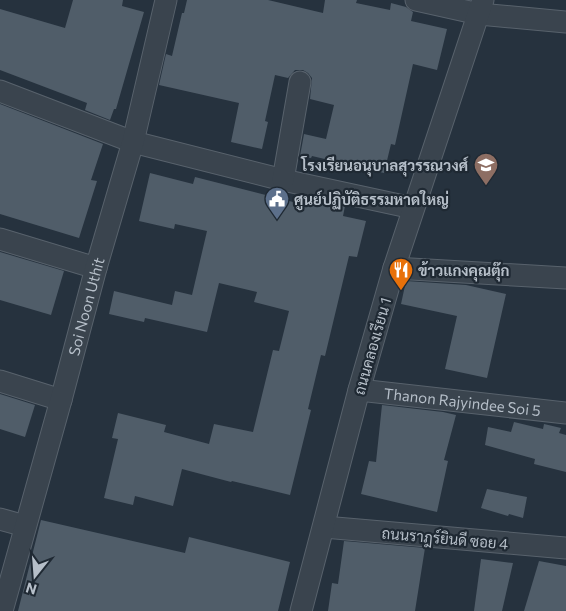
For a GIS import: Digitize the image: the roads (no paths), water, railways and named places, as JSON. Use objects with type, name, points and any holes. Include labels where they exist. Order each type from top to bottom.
[{"type":"street","name":"Soi Noon Uthit","points":[[2,611],[132,142],[166,0]]},
{"type":"street","points":[[416,0],[481,7],[566,22]]},
{"type":"street","name":"ถนนคลองเรียน 1","points":[[301,611],[359,390],[394,268],[481,7]]},
{"type":"street","points":[[284,180],[300,82]]},
{"type":"street","points":[[0,91],[132,142],[284,180],[413,208]]},
{"type":"street","points":[[0,239],[96,268]]},
{"type":"street","points":[[394,268],[566,278]]},
{"type":"street","points":[[0,381],[61,400]]},
{"type":"street","name":"Thanon Rajyindee Soi 5","points":[[359,390],[566,414]]},
{"type":"street","points":[[0,519],[25,526]]},
{"type":"street","name":"ถนนราฎร์ยินดี ซอย 4","points":[[324,527],[566,548]]},
{"type":"place","name":"โรงเรียนอนุบาลสุวรรณวงศ์","points":[[486,186]]},
{"type":"place","name":"ศูนย์ปฏิบัติธรรมหาดใหญ่","points":[[277,220]]},
{"type":"place","name":"ข้าวแกงคุณตุ๊ก","points":[[401,291]]}]
